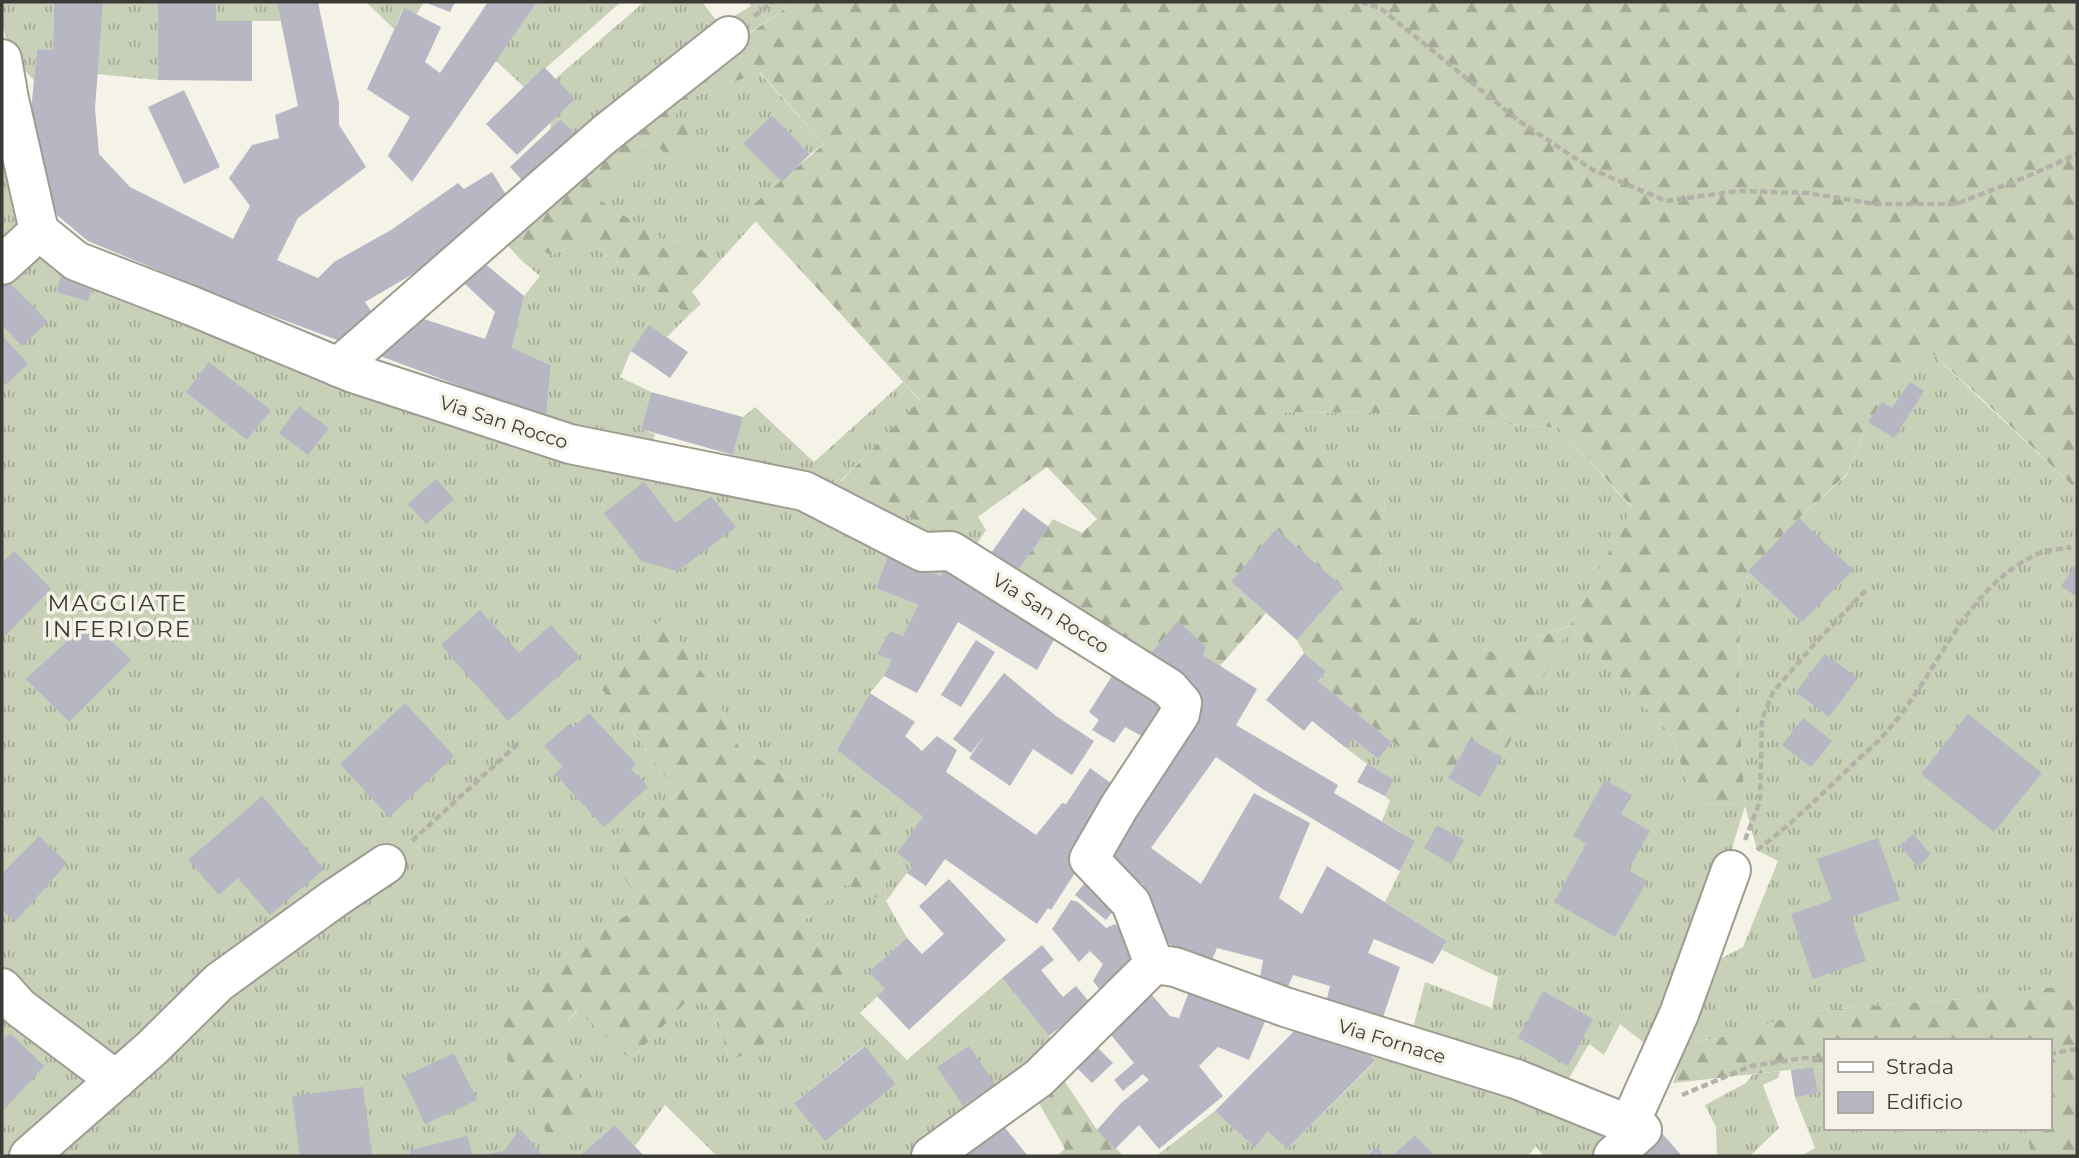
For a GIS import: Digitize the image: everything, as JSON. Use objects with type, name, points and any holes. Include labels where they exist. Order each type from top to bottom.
[{"type":"street","points":[[338,367],[605,134],[729,36]]},
{"type":"street","points":[[2,59],[39,231],[2,265]]},
{"type":"street","name":"Via San Rocco","points":[[39,231],[76,261],[338,367],[570,444],[804,491],[923,552],[951,551],[1169,688],[1182,704],[1180,714],[1119,807],[1089,859],[1130,903],[1154,964]]},
{"type":"street","points":[[29,1156],[152,1048],[219,982],[386,864]]},
{"type":"street","points":[[1613,1156],[1642,1130],[1630,1123],[1679,1014],[1731,870]]},
{"type":"street","points":[[932,1156],[1039,1078],[1154,964]]},
{"type":"street","name":"Via Fornace","points":[[1154,964],[1175,967],[1285,1007],[1517,1079],[1630,1123]]},
{"type":"street","points":[[2,988],[19,1007],[116,1080]]},
{"type":"path","points":[[1361,2],[1380,8],[1519,121],[1593,170],[1666,201],[1737,191],[1808,193],[1875,204],[1956,204],[2028,176],[2077,153]]},
{"type":"path","points":[[1731,870],[1792,824],[1889,730],[1921,689],[1942,648],[1970,608],[2006,574],[2037,554],[2071,547]]},
{"type":"path","points":[[1731,870],[1760,801],[1762,719],[1773,692],[1817,641],[1868,589]]},
{"type":"path","points":[[386,864],[520,742]]},
{"type":"path","points":[[2051,1054],[2077,1049]]},
{"type":"path","points":[[1680,1096],[1751,1066],[1804,1058],[1824,1058]]},
{"type":"green space","points":[[2,2],[54,2],[53,50],[37,49],[34,80],[9,55],[2,20]]},
{"type":"green space","points":[[103,2],[158,2],[158,80],[97,74]]},
{"type":"green space","points":[[216,2],[277,2],[281,21],[216,21]]},
{"type":"green space","points":[[366,2],[424,2],[416,15],[403,9],[394,29]]},
{"type":"green space","points":[[537,2],[621,2],[524,87],[495,60]]},
{"type":"green space","points":[[644,2],[702,2],[720,25],[751,6],[749,2],[794,2],[735,43],[741,51],[661,92],[596,153],[550,130],[555,79]]},
{"type":"green space","points":[[794,2],[2077,2],[2077,490],[1923,345],[1868,422],[1847,474],[1799,518],[1748,571],[1740,604],[1739,710],[1745,804],[1694,805],[1672,736],[1570,626],[1502,757],[1470,740],[1448,778],[1392,742],[1318,681],[1326,671],[1304,653],[1297,640],[1342,587],[1277,530],[1231,582],[1266,613],[1220,666],[1203,655],[1178,622],[1145,660],[1009,582],[1053,519],[1082,533],[1097,519],[1047,467],[950,537],[840,482],[920,400],[746,211],[824,144],[760,72],[681,102],[675,117],[698,136],[677,164],[653,142],[593,196],[661,239],[693,244],[719,262],[692,292],[701,304],[689,315],[585,240],[551,255],[534,248],[521,260],[503,240],[661,92],[741,52],[735,44]],"holes":[[[1270,412],[1384,413],[1559,428],[1632,507],[1570,626],[1495,653],[1416,622],[1380,568],[1385,498]]]},
{"type":"green space","points":[[759,72],[824,144],[810,154],[772,115],[744,142],[782,182],[747,211],[756,221],[719,262],[693,244],[661,239],[592,196],[653,141],[677,163],[674,116],[681,102]]},
{"type":"green space","points":[[2,106],[54,258],[787,497],[945,568],[941,576],[888,555],[876,588],[918,605],[903,636],[890,631],[878,653],[891,660],[884,676],[870,693],[837,750],[923,817],[913,865],[886,901],[907,938],[870,972],[885,989],[860,1013],[907,1060],[1002,978],[1058,1047],[907,1156],[717,1156],[665,1105],[635,1146],[615,1125],[579,1156],[2,1156]],"holes":[[[598,684],[712,687],[739,747],[809,791],[891,825],[875,851],[885,871],[886,901],[846,884],[804,921],[851,972],[729,1062],[718,1019],[696,990],[632,1059],[578,1010],[549,1040],[572,947],[641,907],[662,806],[678,794]],[[864,1046],[896,1084],[825,1140],[795,1102]]]},
{"type":"green space","points":[[585,240],[689,315],[667,337],[649,326],[631,351],[620,377],[651,392],[641,429],[655,434],[652,446],[546,418],[551,365],[512,348],[524,296],[540,276],[521,260],[534,248],[551,255]]},
{"type":"green space","points":[[1923,345],[2077,490],[2077,984],[1974,998],[1812,1011],[1719,1038],[1686,1042],[1706,988],[1722,958],[1743,947],[1778,861],[1757,850],[1745,806],[1724,874],[1653,1050],[1620,1024],[1604,1055],[1589,1044],[1566,1083],[1411,1036],[1425,982],[1492,1008],[1498,977],[1442,950],[1447,941],[1385,902],[1415,841],[1382,821],[1390,801],[1385,796],[1394,779],[1346,748],[1353,739],[1378,759],[1392,742],[1480,796],[1569,626],[1495,653],[1416,622],[1380,568],[1385,498],[1269,412],[1384,413],[1559,428],[1632,508],[1570,626],[1672,736],[1694,805],[1745,804],[1739,710],[1740,604],[1748,571],[1799,518],[1847,475],[1868,422]]},
{"type":"green space","points":[[903,382],[920,401],[840,481],[950,537],[978,517],[986,530],[963,565],[808,480],[733,455],[743,417],[755,407],[814,462]]},
{"type":"green space","points":[[664,617],[712,687],[739,747],[809,791],[892,825],[875,851],[885,871],[886,902],[846,884],[805,920],[851,972],[800,1025],[729,1062],[718,1019],[696,991],[631,1060],[577,1010],[550,1040],[602,1105],[550,1140],[491,1023],[572,947],[641,907],[605,842],[678,794],[598,684]]},
{"type":"green space","points":[[2077,984],[2077,1156],[2030,1156],[2028,1130],[2051,1130],[2051,1039],[1824,1039],[1824,1066],[1673,1083],[1686,1042],[1719,1038],[1812,1011],[1974,998]]},
{"type":"green space","points":[[1355,1041],[1622,1129],[1604,1156],[1543,1156],[1536,1146],[1528,1156],[1436,1156],[1415,1135],[1392,1156],[1385,1156],[1377,1147],[1366,1156],[1156,1156],[1215,1111],[1255,1148],[1268,1131],[1287,1149],[1375,1062]]},
{"type":"green space","points":[[1824,1066],[1824,1130],[2028,1130],[2030,1156],[1801,1156],[1815,1148],[1795,1097],[1791,1070]]},
{"type":"green space","points":[[1780,1071],[1778,1078],[1763,1085],[1779,1128],[1750,1156],[1717,1156],[1716,1127],[1705,1105],[1746,1083],[1753,1074]]},
{"type":"green space","points":[[1063,1079],[1097,1130],[1124,1156],[1056,1156],[1065,1149],[1036,1098]]},
{"type":"building","points":[[54,2],[103,2],[95,108],[99,154],[130,187],[233,239],[250,206],[229,178],[252,145],[279,138],[275,115],[298,106],[277,2],[318,2],[339,103],[339,125],[366,167],[298,218],[277,260],[318,278],[334,262],[391,230],[458,183],[464,189],[492,172],[513,206],[461,246],[365,302],[377,320],[478,258],[524,296],[512,348],[551,365],[546,418],[230,300],[88,241],[58,216],[42,187],[29,131],[37,49],[53,50]],"holes":[[[465,284],[495,312],[485,339],[424,319]]]},
{"type":"building","points":[[158,2],[216,2],[216,21],[252,21],[252,81],[158,80]]},
{"type":"building","points":[[424,2],[455,2],[450,12]]},
{"type":"building","points":[[488,2],[537,2],[412,182],[388,156],[410,117],[367,89],[404,8],[441,27],[425,62],[440,73]]},
{"type":"building","points":[[544,67],[575,99],[517,155],[486,124]]},
{"type":"building","points":[[184,90],[220,167],[184,184],[148,107]]},
{"type":"building","points":[[772,115],[810,154],[782,182],[743,143]]},
{"type":"building","points":[[560,120],[586,142],[531,190],[510,167]]},
{"type":"building","points":[[63,265],[95,273],[88,301],[57,292]]},
{"type":"building","points":[[2,275],[48,322],[22,346],[2,325]]},
{"type":"building","points":[[649,325],[688,352],[670,378],[631,351]]},
{"type":"building","points":[[2,335],[28,364],[5,385],[2,381]]},
{"type":"building","points":[[209,362],[271,410],[247,440],[186,392]]},
{"type":"building","points":[[1910,382],[1924,391],[1894,438],[1868,422],[1882,402],[1892,408]]},
{"type":"building","points":[[651,392],[743,417],[733,455],[641,429]]},
{"type":"building","points":[[299,406],[329,428],[308,455],[279,433]]},
{"type":"building","points":[[436,479],[454,499],[426,524],[408,504]]},
{"type":"building","points":[[644,482],[676,523],[711,496],[736,527],[678,571],[641,561],[604,513]]},
{"type":"building","points":[[1023,508],[1049,527],[1009,582],[984,563]]},
{"type":"building","points":[[1799,518],[1853,570],[1802,622],[1748,571]]},
{"type":"building","points":[[1276,529],[1343,587],[1297,640],[1231,582]]},
{"type":"building","points":[[14,551],[51,589],[2,639],[2,563]]},
{"type":"building","points":[[888,555],[941,576],[948,561],[1059,631],[1037,670],[958,622],[917,693],[884,676],[891,660],[877,654],[890,631],[903,636],[918,605],[876,588]]},
{"type":"building","points":[[2077,563],[2077,597],[2061,586]]},
{"type":"building","points":[[480,610],[519,653],[551,625],[580,657],[508,721],[441,645]]},
{"type":"building","points":[[90,620],[131,660],[69,722],[26,679]]},
{"type":"building","points":[[1178,621],[1206,647],[1203,655],[1257,689],[1236,725],[1338,785],[1334,793],[1415,841],[1400,871],[1264,790],[1216,757],[1151,848],[1201,884],[1254,793],[1310,823],[1279,898],[1302,914],[1327,866],[1447,941],[1433,964],[1374,939],[1368,953],[1400,967],[1383,1017],[1326,1002],[1330,986],[1293,975],[1286,991],[1259,983],[1263,960],[1217,948],[1208,969],[1142,926],[1137,894],[1144,885],[1099,853],[1191,704],[1145,660]]},
{"type":"building","points":[[976,640],[995,652],[961,707],[941,695]]},
{"type":"building","points":[[1304,653],[1326,671],[1318,681],[1392,742],[1378,759],[1353,739],[1346,748],[1312,721],[1304,731],[1266,700]]},
{"type":"building","points":[[1825,654],[1858,678],[1829,717],[1796,692]]},
{"type":"building","points":[[1119,665],[1167,700],[1151,741],[1125,727],[1114,743],[1092,730],[1099,720],[1089,712]]},
{"type":"building","points":[[1004,673],[1056,716],[1094,741],[1072,775],[1033,749],[1010,786],[969,758],[985,735],[971,753],[953,739]]},
{"type":"building","points":[[870,693],[915,722],[905,736],[922,751],[937,736],[957,750],[946,772],[1036,835],[1062,803],[1066,804],[1090,768],[1126,794],[1051,910],[1048,908],[1037,924],[945,859],[926,886],[907,873],[913,865],[897,853],[923,817],[837,750]]},
{"type":"building","points":[[405,703],[454,756],[389,817],[340,764]]},
{"type":"building","points":[[589,713],[636,764],[631,769],[648,787],[604,827],[555,774],[563,767],[544,746],[569,724],[572,728]]},
{"type":"building","points":[[1968,714],[2042,773],[1994,832],[1921,774]]},
{"type":"building","points":[[1803,718],[1832,741],[1811,767],[1782,745]]},
{"type":"building","points":[[1470,739],[1502,757],[1480,797],[1448,778]]},
{"type":"building","points":[[1367,764],[1394,779],[1385,796],[1357,782]]},
{"type":"building","points":[[1605,780],[1632,795],[1621,814],[1650,831],[1628,870],[1647,881],[1615,937],[1554,902],[1586,844],[1573,836]]},
{"type":"building","points":[[262,796],[324,869],[270,915],[238,878],[219,895],[188,860]]},
{"type":"building","points":[[1437,825],[1464,840],[1451,864],[1424,848]]},
{"type":"building","points":[[1913,834],[1931,854],[1918,867],[1900,846]]},
{"type":"building","points":[[39,836],[67,863],[15,922],[2,910],[2,874]]},
{"type":"building","points":[[1878,838],[1900,900],[1851,917],[1866,961],[1813,979],[1791,914],[1832,900],[1817,859]]},
{"type":"building","points":[[949,879],[1006,940],[909,1030],[877,996],[885,989],[869,972],[907,938],[922,954],[944,934],[919,906]]},
{"type":"building","points":[[1087,880],[1118,905],[1106,920],[1075,895]]},
{"type":"building","points":[[1071,900],[1078,902],[1106,928],[1115,924],[1131,942],[1133,977],[1107,999],[1093,981],[1103,964],[1090,951],[1079,962],[1052,929]]},
{"type":"building","points":[[1042,945],[1054,960],[1041,970],[1063,997],[1076,986],[1090,1003],[1049,1036],[1002,978]]},
{"type":"building","points":[[1193,981],[1271,1007],[1249,1060],[1218,1047],[1199,1066],[1223,1096],[1159,1149],[1139,1125],[1115,1149],[1097,1130],[1121,1103],[1149,1080],[1143,1074],[1123,1091],[1114,1080],[1134,1063],[1107,1030],[1151,994],[1170,1016],[1179,1018]]},
{"type":"building","points":[[1543,991],[1593,1019],[1568,1066],[1518,1038]]},
{"type":"building","points":[[1304,1021],[1355,1041],[1375,1061],[1287,1149],[1268,1131],[1255,1148],[1215,1111]]},
{"type":"building","points":[[10,1033],[44,1066],[2,1112],[2,1042]]},
{"type":"building","points":[[865,1046],[896,1084],[825,1141],[794,1103]]},
{"type":"building","points":[[969,1046],[995,1084],[963,1106],[937,1067]]},
{"type":"building","points":[[1098,1048],[1113,1063],[1092,1083],[1077,1068]]},
{"type":"building","points":[[454,1053],[477,1100],[425,1124],[403,1077]]},
{"type":"building","points":[[1813,1067],[1818,1093],[1795,1097],[1791,1070]]},
{"type":"building","points":[[363,1087],[372,1156],[300,1156],[292,1096]]},
{"type":"building","points":[[998,1119],[1028,1156],[952,1156]]},
{"type":"building","points":[[615,1125],[644,1156],[579,1156]]},
{"type":"building","points":[[520,1129],[543,1156],[476,1156],[504,1151]]},
{"type":"building","points":[[1659,1130],[1682,1156],[1613,1156]]},
{"type":"building","points":[[1415,1135],[1436,1156],[1392,1156]]},
{"type":"building","points":[[467,1136],[473,1156],[409,1156],[411,1150]]},
{"type":"building","points":[[1377,1147],[1385,1156],[1366,1156]]},
{"type":"district","name":"MAGGIATE INFERIORE","points":[[118,616]]}]
